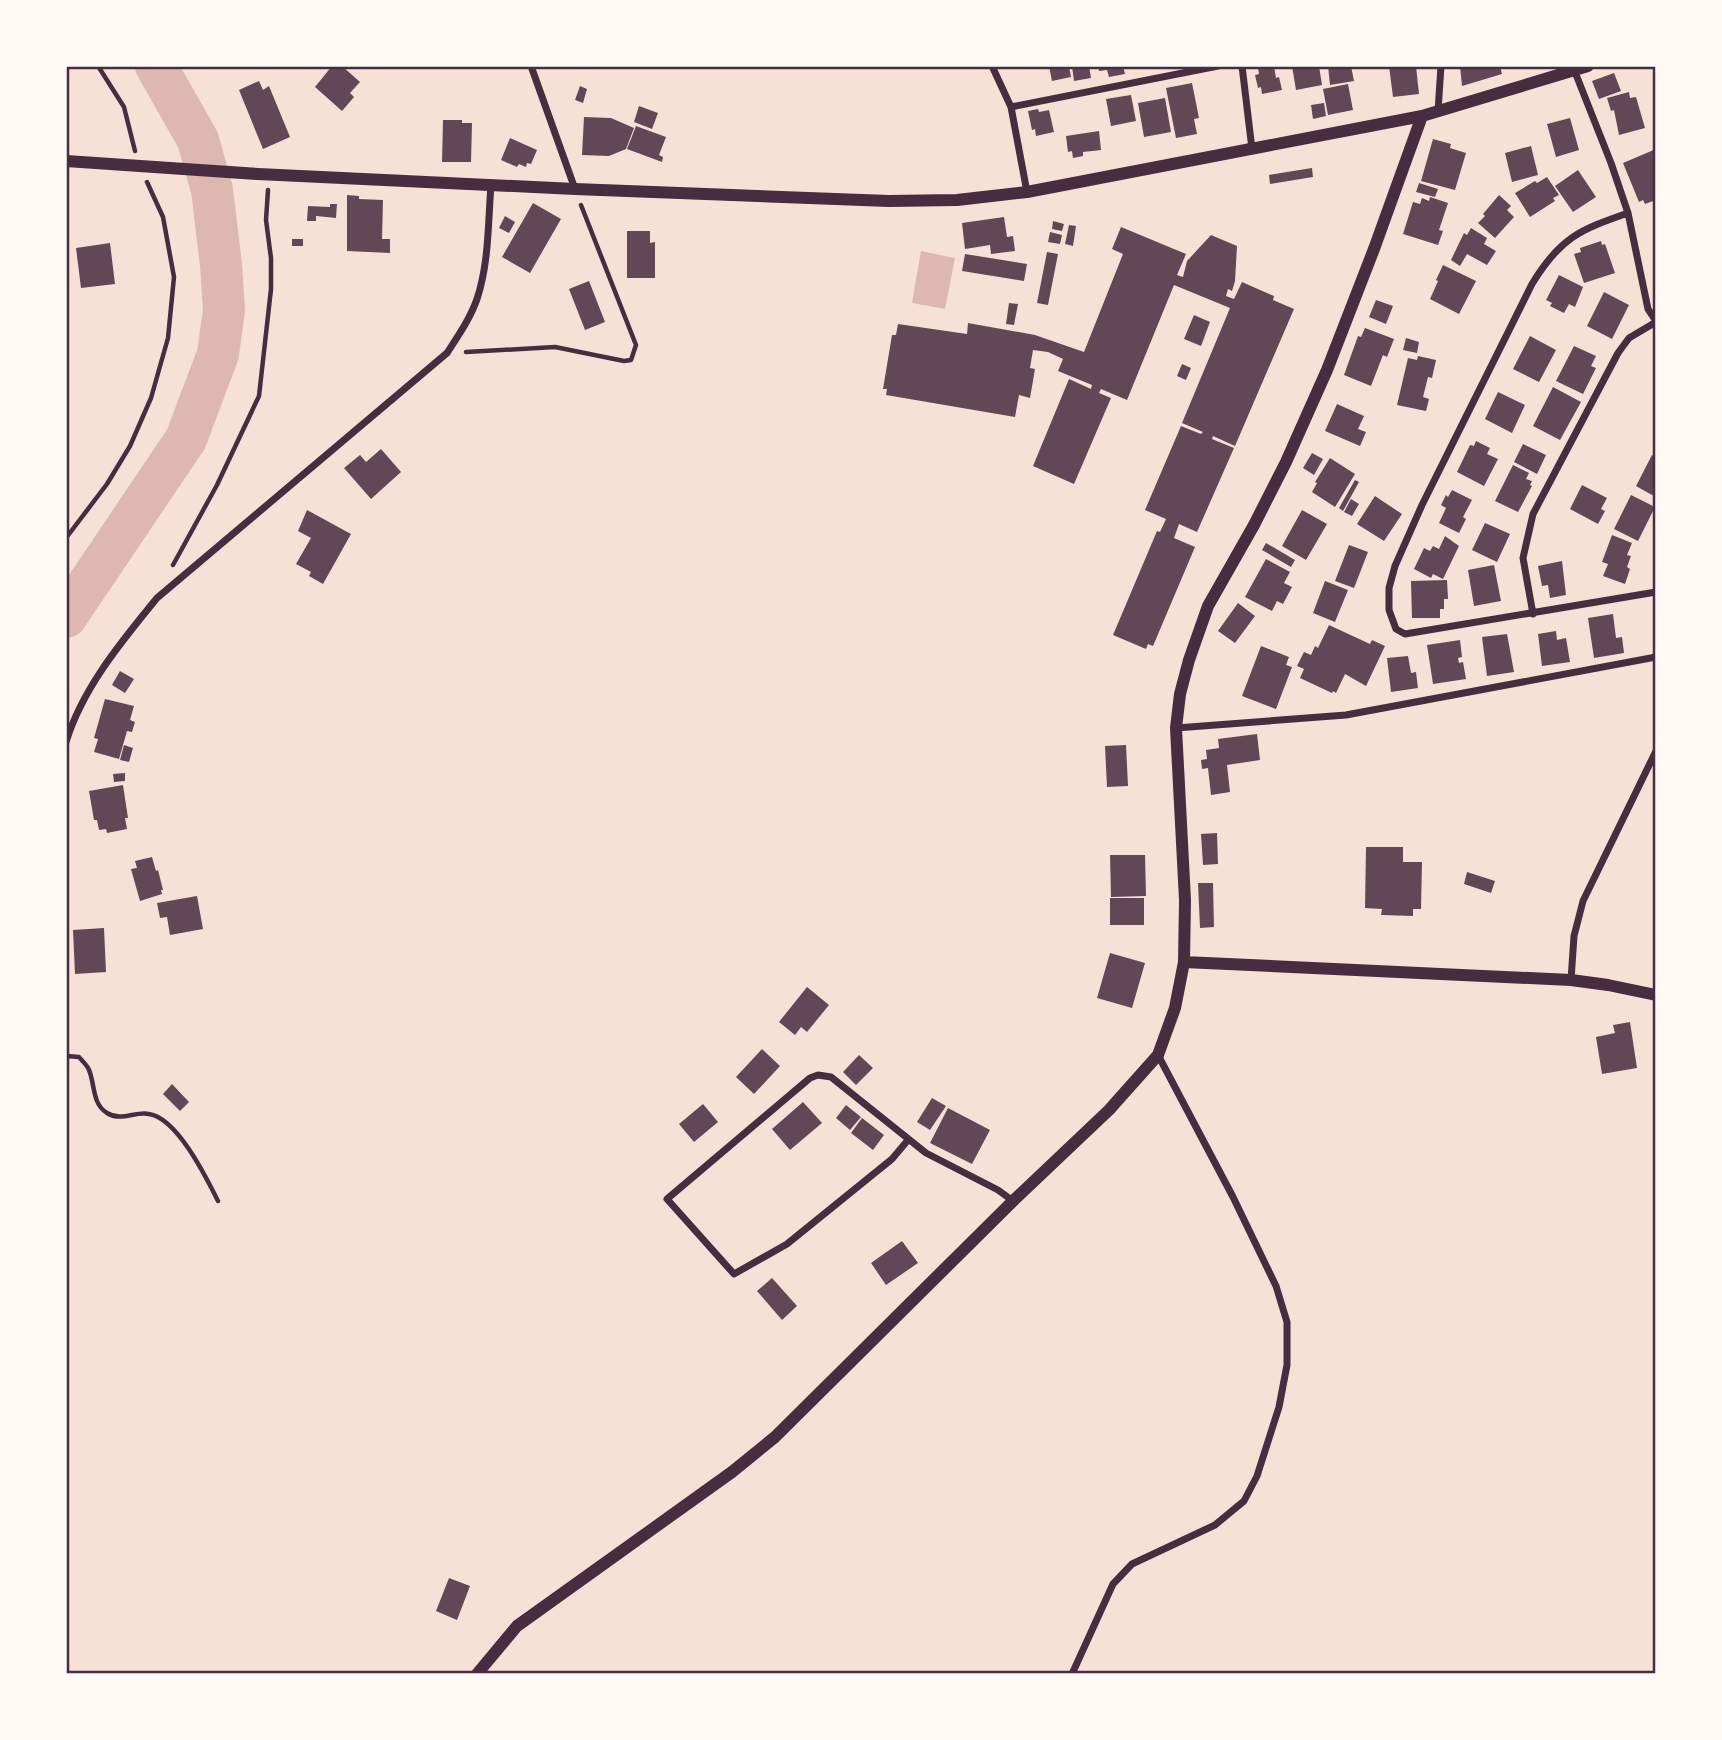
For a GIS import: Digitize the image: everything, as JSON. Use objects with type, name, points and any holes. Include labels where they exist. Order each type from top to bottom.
[{"type":"street","points":[[531,66],[575,189]]},
{"type":"street","points":[[992,66],[1011,107],[1027,192]]},
{"type":"street","points":[[1011,107],[1218,66]]},
{"type":"street","points":[[1242,66],[1252,149]]},
{"type":"street","points":[[1438,112],[1441,66]]},
{"type":"street","points":[[66,161],[264,174],[575,189],[889,201],[957,200],[1027,192],[1422,116],[1588,66]]},
{"type":"street","points":[[1533,614],[1523,558],[1533,514],[1618,353],[1629,338],[1656,322],[1648,309],[1628,213],[1575,72]]},
{"type":"street","points":[[478,1674],[517,1626],[732,1472],[775,1437],[1013,1201],[1110,1110],[1158,1055],[1175,1008],[1184,961],[1185,900],[1176,728],[1180,694],[1200,624],[1218,584],[1254,525],[1286,462],[1327,370],[1422,116]]},
{"type":"street","points":[[66,742],[82,702],[122,641],[157,598],[447,352],[465,325],[477,299],[486,262],[491,185]]},
{"type":"street","points":[[1628,213],[1574,235],[1548,257],[1422,505],[1395,565],[1389,610],[1396,629],[1405,634],[1656,593]]},
{"type":"street","points":[[1176,728],[1346,715],[1656,657]]},
{"type":"street","points":[[1571,980],[1574,936],[1583,901],[1656,751]]},
{"type":"street","points":[[1184,961],[1571,980],[1656,995]]},
{"type":"street","points":[[1072,1674],[1113,1584],[1132,1564],[1215,1525],[1244,1502],[1257,1476],[1275,1419],[1287,1365],[1287,1322],[1276,1286],[1233,1197],[1158,1055]]},
{"type":"street","points":[[908,1140],[892,1159],[786,1244],[734,1274],[667,1199],[810,1078],[818,1075],[831,1077],[926,1153],[998,1190],[1013,1201]]},
{"type":"path","points":[[66,538],[107,484],[130,446],[151,398],[168,338],[174,277],[163,217],[139,166],[124,107],[98,66]]},
{"type":"path","points":[[157,598],[180,550],[217,485],[259,396],[271,289],[264,174]]},
{"type":"path","points":[[447,352],[555,347],[624,361],[631,360],[636,345],[631,328],[575,189]]},
{"type":"path","points":[[66,1056],[79,1057],[89,1068],[99,1105],[108,1114],[119,1117],[146,1113],[155,1115],[166,1123],[202,1170],[218,1201]]},
{"type":"shaded area","points":[[921,251],[955,258],[945,309],[912,303]]},
{"type":"building","points":[[332,66],[342,66],[360,82],[350,93],[354,97],[342,111],[315,87]]},
{"type":"building","points":[[1049,66],[1069,66],[1071,77],[1052,81]]},
{"type":"building","points":[[1072,66],[1089,66],[1091,78],[1074,81]]},
{"type":"building","points":[[1098,66],[1123,66],[1125,74],[1109,77],[1107,70],[1099,71]]},
{"type":"building","points":[[1274,66],[1282,90],[1262,94],[1255,75],[1259,74],[1258,68]]},
{"type":"building","points":[[1292,66],[1319,66],[1322,85],[1296,90]]},
{"type":"building","points":[[1328,66],[1351,66],[1354,81],[1330,85]]},
{"type":"building","points":[[1389,66],[1416,66],[1419,94],[1393,97]]},
{"type":"building","points":[[1460,66],[1500,66],[1502,74],[1462,86]]},
{"type":"building","points":[[1614,73],[1621,91],[1599,99],[1592,81]]},
{"type":"building","points":[[259,81],[263,90],[269,86],[290,137],[263,149],[239,90]]},
{"type":"building","points":[[1192,83],[1199,118],[1194,119],[1197,134],[1176,138],[1166,88]]},
{"type":"building","points":[[1348,84],[1353,110],[1328,115],[1323,89]]},
{"type":"building","points":[[580,86],[587,89],[583,103],[575,100]]},
{"type":"building","points":[[1629,92],[1630,98],[1636,97],[1645,128],[1619,135],[1614,110],[1611,111],[1607,98]]},
{"type":"building","points":[[1131,95],[1136,121],[1111,126],[1106,99]]},
{"type":"building","points":[[1165,98],[1171,132],[1144,137],[1138,103]]},
{"type":"building","points":[[1324,103],[1326,116],[1313,119],[1311,105]]},
{"type":"building","points":[[639,106],[658,113],[652,129],[634,122]]},
{"type":"building","points":[[1038,109],[1039,112],[1049,110],[1054,132],[1036,136],[1028,111]]},
{"type":"building","points":[[584,117],[611,118],[634,128],[626,149],[609,156],[582,155]]},
{"type":"building","points":[[1570,118],[1579,150],[1556,157],[1547,124]]},
{"type":"building","points":[[443,120],[472,123],[471,162],[442,162]]},
{"type":"building","points":[[636,126],[666,137],[659,155],[663,157],[662,162],[627,149]]},
{"type":"building","points":[[1099,131],[1101,150],[1083,152],[1083,156],[1073,158],[1072,151],[1068,152],[1066,136]]},
{"type":"building","points":[[510,138],[537,150],[531,164],[527,163],[526,167],[519,164],[517,167],[501,160]]},
{"type":"building","points":[[1433,139],[1451,144],[1450,148],[1466,153],[1455,190],[1421,181]]},
{"type":"building","points":[[1531,146],[1538,175],[1512,182],[1505,153]]},
{"type":"building","points":[[1656,149],[1656,200],[1645,204],[1643,200],[1639,202],[1623,163]]},
{"type":"building","points":[[1312,168],[1313,177],[1270,184],[1269,175]]},
{"type":"building","points":[[1578,170],[1596,197],[1573,212],[1555,186]]},
{"type":"building","points":[[1547,177],[1559,195],[1553,198],[1555,201],[1530,217],[1515,193]]},
{"type":"building","points":[[1419,183],[1438,189],[1435,197],[1416,192]]},
{"type":"building","points":[[347,195],[359,196],[359,199],[383,200],[382,239],[390,239],[390,253],[347,251]]},
{"type":"building","points":[[1499,195],[1511,206],[1507,210],[1514,217],[1495,238],[1478,223]]},
{"type":"building","points":[[1430,197],[1448,203],[1439,230],[1443,231],[1438,245],[1403,234],[1413,202],[1420,204],[1422,198],[1429,201]]},
{"type":"building","points":[[533,203],[561,219],[530,273],[502,257]]},
{"type":"building","points":[[330,204],[337,204],[336,218],[316,216],[316,221],[307,221],[308,206],[330,207]]},
{"type":"building","points":[[505,216],[515,222],[509,233],[499,228]]},
{"type":"building","points":[[1004,217],[1007,237],[1013,236],[1015,251],[991,254],[990,245],[965,249],[962,223]]},
{"type":"building","points":[[1053,221],[1064,224],[1062,231],[1052,229]]},
{"type":"building","points":[[1069,225],[1076,226],[1073,246],[1065,244]]},
{"type":"building","points":[[1121,227],[1186,254],[1177,275],[1183,277],[1187,261],[1211,235],[1237,246],[1235,281],[1232,291],[1228,289],[1226,296],[1234,299],[1242,282],[1274,296],[1273,300],[1294,309],[1235,446],[1213,436],[1212,439],[1234,448],[1197,532],[1179,524],[1174,538],[1195,547],[1153,646],[1148,644],[1146,649],[1113,635],[1157,531],[1160,532],[1166,519],[1145,510],[1181,426],[1201,434],[1203,432],[1182,423],[1230,308],[1174,285],[1127,400],[1101,389],[1099,393],[1111,398],[1074,484],[1033,466],[1069,379],[1091,389],[1092,385],[1058,371],[1063,359],[1048,352],[1033,350],[1030,368],[1035,369],[1030,398],[1019,395],[1015,417],[886,395],[887,389],[883,389],[892,335],[896,335],[898,324],[967,334],[968,323],[1035,335],[1084,352],[1123,254],[1112,249]]},
{"type":"building","points":[[1471,228],[1487,238],[1484,244],[1496,251],[1487,265],[1467,254],[1460,266],[1451,260],[1464,233],[1467,235]]},
{"type":"building","points":[[627,231],[650,231],[650,243],[655,242],[655,278],[627,278]]},
{"type":"building","points":[[1050,232],[1062,235],[1060,244],[1048,242]]},
{"type":"building","points":[[292,239],[303,239],[303,246],[292,246]]},
{"type":"building","points":[[1601,241],[1602,245],[1605,244],[1615,273],[1584,283],[1574,254],[1581,252],[1580,248]]},
{"type":"building","points":[[110,243],[115,284],[81,288],[76,248]]},
{"type":"building","points":[[1047,252],[1058,254],[1048,305],[1037,303]]},
{"type":"building","points":[[965,254],[1027,264],[1024,281],[962,271]]},
{"type":"building","points":[[1443,265],[1476,281],[1459,314],[1430,299]]},
{"type":"building","points":[[1559,275],[1583,287],[1575,307],[1569,304],[1564,313],[1550,306],[1552,303],[1546,300]]},
{"type":"building","points":[[589,281],[605,322],[585,330],[569,289]]},
{"type":"building","points":[[1604,292],[1629,305],[1612,339],[1587,326]]},
{"type":"building","points":[[1376,300],[1393,306],[1386,324],[1369,317]]},
{"type":"building","points":[[1009,303],[1018,304],[1014,325],[1006,324]]},
{"type":"building","points":[[1194,315],[1210,322],[1201,346],[1184,339]]},
{"type":"building","points":[[1365,328],[1394,339],[1387,357],[1383,355],[1371,386],[1344,375],[1358,336],[1361,337]]},
{"type":"building","points":[[1530,336],[1556,350],[1539,382],[1513,369]]},
{"type":"building","points":[[1406,338],[1419,342],[1417,353],[1403,350]]},
{"type":"building","points":[[1574,346],[1596,356],[1591,366],[1596,368],[1583,394],[1556,381]]},
{"type":"building","points":[[1418,356],[1436,360],[1432,378],[1428,377],[1423,397],[1429,399],[1426,411],[1397,405],[1408,358],[1417,360]]},
{"type":"building","points":[[1182,364],[1191,368],[1186,380],[1177,376]]},
{"type":"building","points":[[1553,387],[1581,402],[1560,440],[1533,426]]},
{"type":"building","points":[[1498,392],[1525,405],[1512,433],[1485,419]]},
{"type":"building","points":[[1337,404],[1364,416],[1358,429],[1366,432],[1360,446],[1325,431]]},
{"type":"building","points":[[1476,441],[1490,448],[1487,454],[1498,459],[1484,486],[1457,472],[1470,445],[1474,446]]},
{"type":"building","points":[[1523,444],[1546,455],[1537,474],[1514,462]]},
{"type":"building","points":[[381,449],[401,472],[371,499],[344,468],[360,455],[366,462]]},
{"type":"building","points":[[1312,453],[1323,459],[1314,475],[1303,468]]},
{"type":"building","points":[[1652,455],[1656,457],[1656,494],[1652,495],[1636,486]]},
{"type":"building","points":[[1330,458],[1355,474],[1335,507],[1312,492]]},
{"type":"building","points":[[1513,465],[1529,473],[1526,479],[1532,481],[1518,512],[1495,501]]},
{"type":"building","points":[[1355,480],[1359,482],[1343,511],[1339,508]]},
{"type":"building","points":[[1582,485],[1607,498],[1601,509],[1605,511],[1598,524],[1570,509]]},
{"type":"building","points":[[1452,490],[1472,500],[1463,517],[1466,519],[1459,533],[1439,523],[1446,508],[1441,505]]},
{"type":"building","points":[[1631,495],[1655,507],[1638,541],[1614,529]]},
{"type":"building","points":[[1375,496],[1402,514],[1384,541],[1357,524]]},
{"type":"building","points":[[1351,499],[1359,504],[1352,516],[1344,512]]},
{"type":"building","points":[[307,510],[351,534],[323,584],[309,576],[311,572],[296,564],[311,538],[298,531]]},
{"type":"building","points":[[1302,510],[1327,524],[1306,560],[1282,546]]},
{"type":"building","points":[[1485,523],[1510,534],[1497,562],[1472,550]]},
{"type":"building","points":[[1612,535],[1632,543],[1627,555],[1631,556],[1625,584],[1603,576],[1608,564],[1602,562]]},
{"type":"building","points":[[1445,536],[1459,546],[1443,579],[1433,574],[1431,578],[1414,569],[1424,548],[1430,551],[1433,546],[1439,549]]},
{"type":"building","points":[[1266,543],[1295,560],[1291,567],[1262,550]]},
{"type":"building","points":[[1349,545],[1368,552],[1354,588],[1335,581]]},
{"type":"building","points":[[1266,559],[1290,572],[1284,583],[1292,587],[1283,604],[1277,601],[1272,611],[1245,597]]},
{"type":"building","points":[[1562,561],[1566,595],[1550,598],[1548,585],[1542,586],[1538,566]]},
{"type":"building","points":[[1494,565],[1501,601],[1474,606],[1468,570]]},
{"type":"building","points":[[1447,580],[1448,599],[1444,599],[1440,618],[1412,618],[1411,581]]},
{"type":"building","points":[[1325,581],[1348,590],[1335,622],[1313,613]]},
{"type":"building","points":[[1238,603],[1255,616],[1235,643],[1218,631]]},
{"type":"building","points":[[1613,614],[1616,638],[1622,637],[1624,653],[1594,658],[1588,618]]},
{"type":"building","points":[[1329,625],[1370,644],[1372,640],[1385,646],[1366,686],[1345,674],[1336,693],[1332,693],[1300,678],[1304,669],[1297,666],[1304,652],[1311,655],[1315,646],[1318,648]]},
{"type":"building","points":[[1556,631],[1557,640],[1566,638],[1570,662],[1542,666],[1538,634]]},
{"type":"building","points":[[1507,634],[1514,672],[1487,676],[1482,637]]},
{"type":"building","points":[[1460,640],[1462,657],[1458,658],[1459,663],[1463,662],[1466,679],[1433,684],[1427,645]]},
{"type":"building","points":[[1261,646],[1289,657],[1286,665],[1292,667],[1276,709],[1242,696]]},
{"type":"building","points":[[1408,656],[1411,673],[1416,672],[1418,688],[1391,692],[1387,658]]},
{"type":"building","points":[[120,671],[134,679],[125,693],[112,685]]},
{"type":"building","points":[[105,699],[134,706],[130,720],[135,722],[132,732],[127,731],[119,759],[94,752],[98,739],[94,738]]},
{"type":"building","points":[[1257,734],[1260,760],[1227,765],[1230,792],[1211,795],[1208,768],[1202,769],[1201,760],[1207,759],[1206,750],[1219,748],[1218,739]]},
{"type":"building","points":[[124,745],[133,748],[129,762],[120,760]]},
{"type":"building","points":[[1126,745],[1128,786],[1107,787],[1105,746]]},
{"type":"building","points":[[125,773],[125,781],[114,782],[113,774]]},
{"type":"building","points":[[123,785],[127,829],[107,833],[106,829],[99,830],[97,820],[94,820],[89,791]]},
{"type":"building","points":[[1217,833],[1218,864],[1203,865],[1201,834]]},
{"type":"building","points":[[1366,847],[1403,847],[1403,862],[1422,862],[1421,909],[1413,909],[1413,916],[1381,915],[1382,909],[1365,908]]},
{"type":"building","points":[[1110,855],[1145,855],[1146,896],[1111,897]]},
{"type":"building","points":[[152,857],[156,871],[158,870],[162,894],[140,901],[131,869],[137,868],[135,861]]},
{"type":"building","points":[[1467,872],[1495,881],[1491,893],[1464,884]]},
{"type":"building","points":[[1198,883],[1213,883],[1214,927],[1200,928]]},
{"type":"building","points":[[197,896],[203,929],[170,935],[167,917],[160,918],[157,903]]},
{"type":"building","points":[[1110,898],[1144,898],[1144,925],[1110,925]]},
{"type":"building","points":[[104,928],[106,972],[75,974],[73,930]]},
{"type":"building","points":[[1110,953],[1145,963],[1132,1008],[1097,998]]},
{"type":"building","points":[[807,987],[829,1005],[807,1032],[801,1027],[795,1035],[779,1022]]},
{"type":"building","points":[[1630,1022],[1637,1068],[1602,1074],[1596,1037],[1615,1033],[1613,1025]]},
{"type":"building","points":[[762,1049],[780,1066],[754,1094],[736,1077]]},
{"type":"building","points":[[859,1055],[873,1068],[856,1085],[843,1072]]},
{"type":"building","points":[[172,1084],[189,1102],[180,1111],[163,1094]]},
{"type":"building","points":[[932,1098],[946,1106],[930,1130],[917,1122]]},
{"type":"building","points":[[803,1102],[822,1123],[790,1150],[772,1129]]},
{"type":"building","points":[[703,1104],[718,1122],[694,1142],[679,1124]]},
{"type":"building","points":[[846,1105],[861,1117],[850,1130],[836,1118]]},
{"type":"building","points":[[948,1108],[990,1130],[972,1164],[930,1143]]},
{"type":"building","points":[[862,1118],[884,1135],[873,1150],[851,1133]]},
{"type":"building","points":[[902,1241],[918,1263],[886,1285],[871,1263]]},
{"type":"building","points":[[772,1278],[797,1306],[782,1320],[757,1291]]},
{"type":"building","points":[[449,1578],[470,1586],[457,1620],[436,1611]]},
{"type":"waterway","points":[[66,617],[186,439],[218,354],[224,310],[212,190],[198,140],[156,66]]}]
